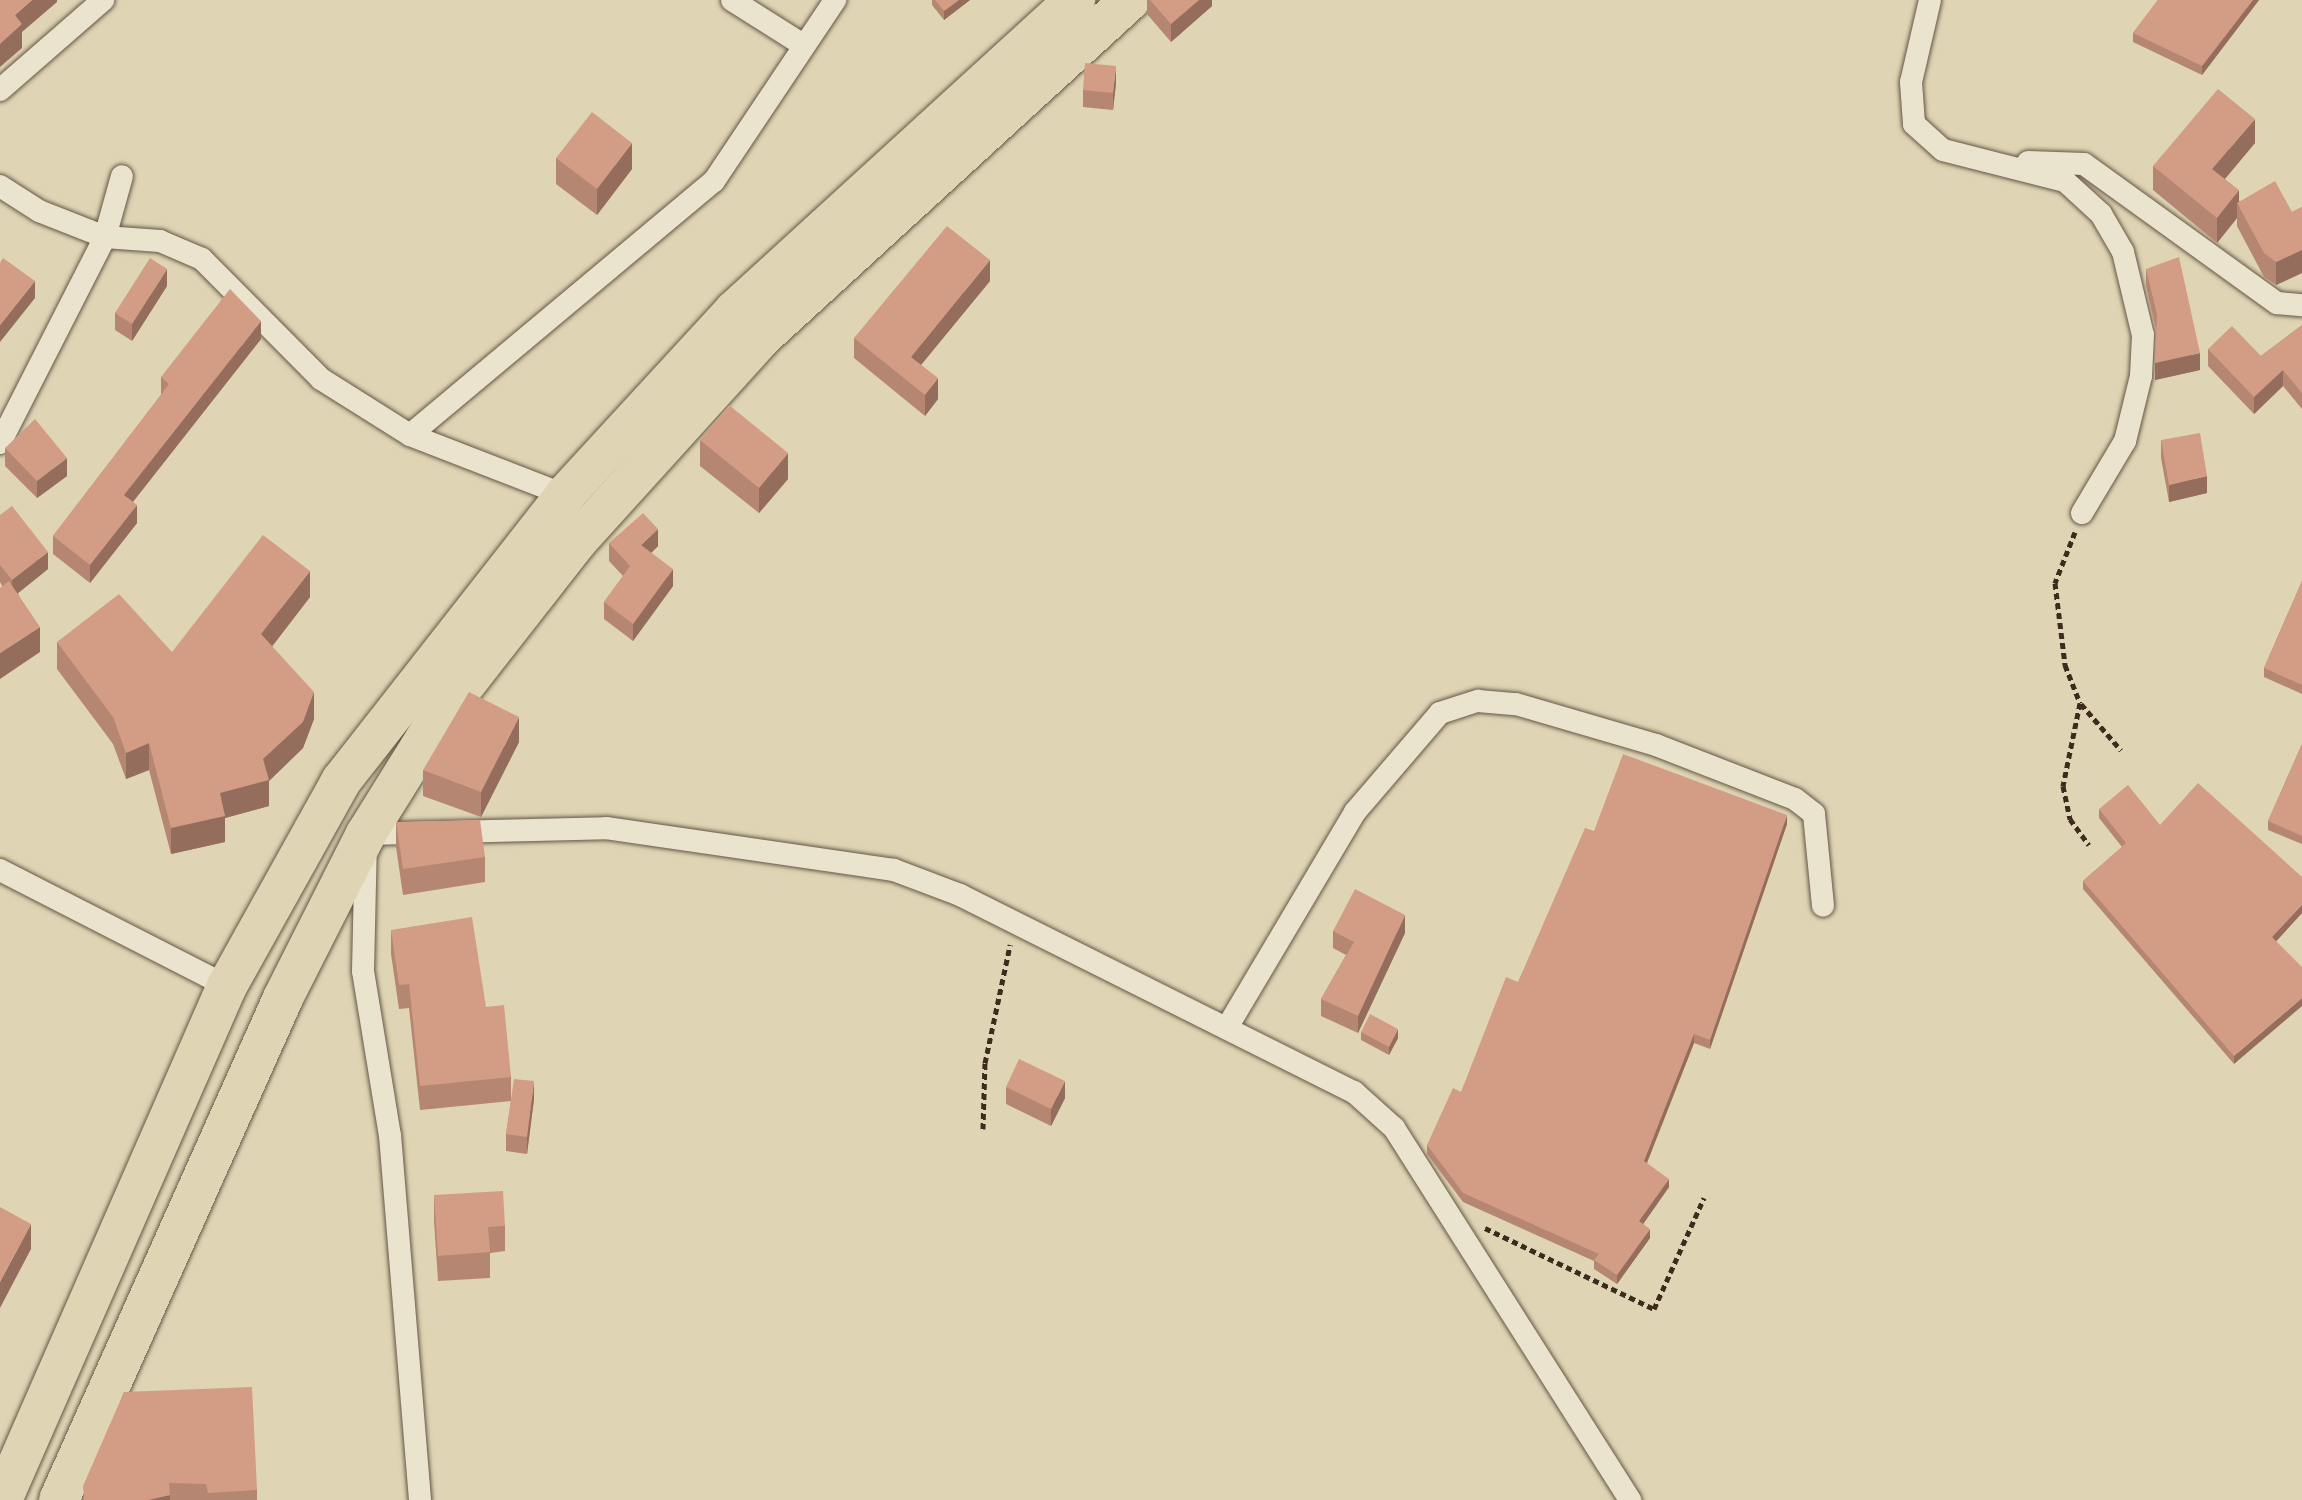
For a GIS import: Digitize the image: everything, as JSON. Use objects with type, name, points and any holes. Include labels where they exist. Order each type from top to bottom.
[{"type":"highway","points":[[2,1500],[227,986],[341,781],[565,495],[734,311],[1075,0]]},
{"type":"highway","points":[[59,1500],[283,998],[366,834],[435,723],[579,539],[761,338],[1130,0]]},
{"type":"street","points":[[0,90],[103,0]]},
{"type":"street","points":[[732,0],[800,43]]},
{"type":"street","points":[[410,435],[714,181],[788,77],[800,43],[835,0]]},
{"type":"street","points":[[1930,0],[1911,82],[1914,124],[1943,150],[2019,165],[2065,181],[2101,214],[2123,252],[2143,335],[2125,441],[2082,513]]},
{"type":"street","points":[[2019,165],[2084,164],[2277,303],[2302,305]]},
{"type":"street","points":[[4,427],[105,237],[122,176]]},
{"type":"street","points":[[0,186],[39,211],[105,237],[160,241],[202,259],[321,379],[410,435],[565,495]]},
{"type":"street","points":[[1228,1026],[1355,812],[1440,713],[1478,701],[1516,704],[1656,745],[1795,799],[1814,814],[1823,906]]},
{"type":"street","points":[[420,1500],[390,1136],[363,971],[366,834],[606,828],[829,857],[894,870],[1228,1026],[1354,1092],[1394,1128],[1630,1500]]},
{"type":"street","points":[[0,870],[227,986]]},
{"type":"path","points":[[2082,513],[2055,583],[2065,665],[2080,703],[2121,750]]},
{"type":"path","points":[[2080,703],[2063,786],[2070,819],[2089,845]]},
{"type":"path","points":[[983,1129],[985,1063],[1014,926]]},
{"type":"path","points":[[1444,1207],[1654,1309],[1704,1198]]},
{"type":"building","points":[[0,0],[32,0],[15,15],[22,24],[0,44]]},
{"type":"building","points":[[935,0],[959,0],[944,11]]},
{"type":"building","points":[[1150,0],[1199,0],[1171,24]]},
{"type":"building","points":[[2158,0],[2253,0],[2202,66],[2133,33]]},
{"type":"building","points":[[1085,63],[1116,66],[1113,93],[1083,90]]},
{"type":"building","points":[[2218,89],[2255,119],[2212,169],[2239,190],[2217,218],[2153,166]]},
{"type":"building","points":[[592,112],[632,143],[597,189],[556,158]]},
{"type":"building","points":[[2275,181],[2292,212],[2302,207],[2302,250],[2276,262],[2264,253],[2237,203]]},
{"type":"building","points":[[947,226],[990,260],[911,357],[938,378],[925,395],[854,338]]},
{"type":"building","points":[[2179,257],[2200,353],[2155,363],[2157,315],[2146,269]]},
{"type":"building","points":[[3,258],[35,281],[0,325],[0,263]]},
{"type":"building","points":[[150,258],[167,269],[132,324],[115,313]]},
{"type":"building","points":[[230,289],[261,321],[124,495],[137,505],[90,565],[53,536],[169,384],[161,377]]},
{"type":"building","points":[[2302,325],[2302,393],[2283,370],[2254,397],[2208,349],[2232,326],[2261,356]]},
{"type":"building","points":[[729,405],[788,453],[759,488],[700,440]]},
{"type":"building","points":[[35,419],[67,458],[37,481],[5,448]]},
{"type":"building","points":[[2200,433],[2207,476],[2169,485],[2161,440]]},
{"type":"building","points":[[12,506],[48,552],[12,580],[0,565],[0,515]]},
{"type":"building","points":[[643,513],[658,529],[641,545],[673,569],[633,624],[604,602],[630,566],[609,543]]},
{"type":"building","points":[[263,535],[310,571],[261,634],[314,692],[303,722],[263,759],[269,780],[220,793],[225,816],[171,828],[149,743],[126,753],[113,717],[57,642],[119,594],[172,652]]},
{"type":"building","points":[[9,581],[40,627],[0,653],[0,588]]},
{"type":"building","points":[[2302,581],[2302,685],[2264,668]]},
{"type":"building","points":[[469,692],[519,717],[481,792],[423,770]]},
{"type":"building","points":[[2302,744],[2302,836],[2268,821]]},
{"type":"building","points":[[1623,754],[1787,815],[1710,1040],[1694,1034],[1644,1161],[1669,1179],[1639,1221],[1650,1229],[1617,1275],[1594,1260],[1599,1254],[1463,1193],[1427,1145],[1453,1088],[1461,1092],[1506,977],[1518,982],[1585,828],[1594,831]]},
{"type":"building","points":[[2198,783],[2302,877],[2302,905],[2272,937],[2302,967],[2302,998],[2234,1056],[2083,881],[2126,843],[2099,809],[2128,785],[2160,825]]},
{"type":"building","points":[[480,820],[485,857],[403,869],[396,822]]},
{"type":"building","points":[[1355,889],[1405,915],[1358,1016],[1321,999],[1354,942],[1333,931]]},
{"type":"building","points":[[472,917],[486,1007],[504,1005],[511,1077],[420,1086],[409,984],[399,985],[391,930]]},
{"type":"building","points":[[1370,1014],[1398,1029],[1389,1047],[1361,1032]]},
{"type":"building","points":[[1019,1059],[1065,1081],[1051,1109],[1006,1087]]},
{"type":"building","points":[[514,1079],[534,1081],[527,1137],[506,1134]]},
{"type":"building","points":[[503,1191],[505,1226],[488,1227],[490,1252],[438,1256],[434,1195]]},
{"type":"building","points":[[0,1207],[31,1224],[0,1282]]},
{"type":"building","points":[[252,1387],[257,1490],[208,1493],[206,1484],[169,1483],[170,1495],[148,1500],[84,1500],[83,1486],[124,1392]]}]
